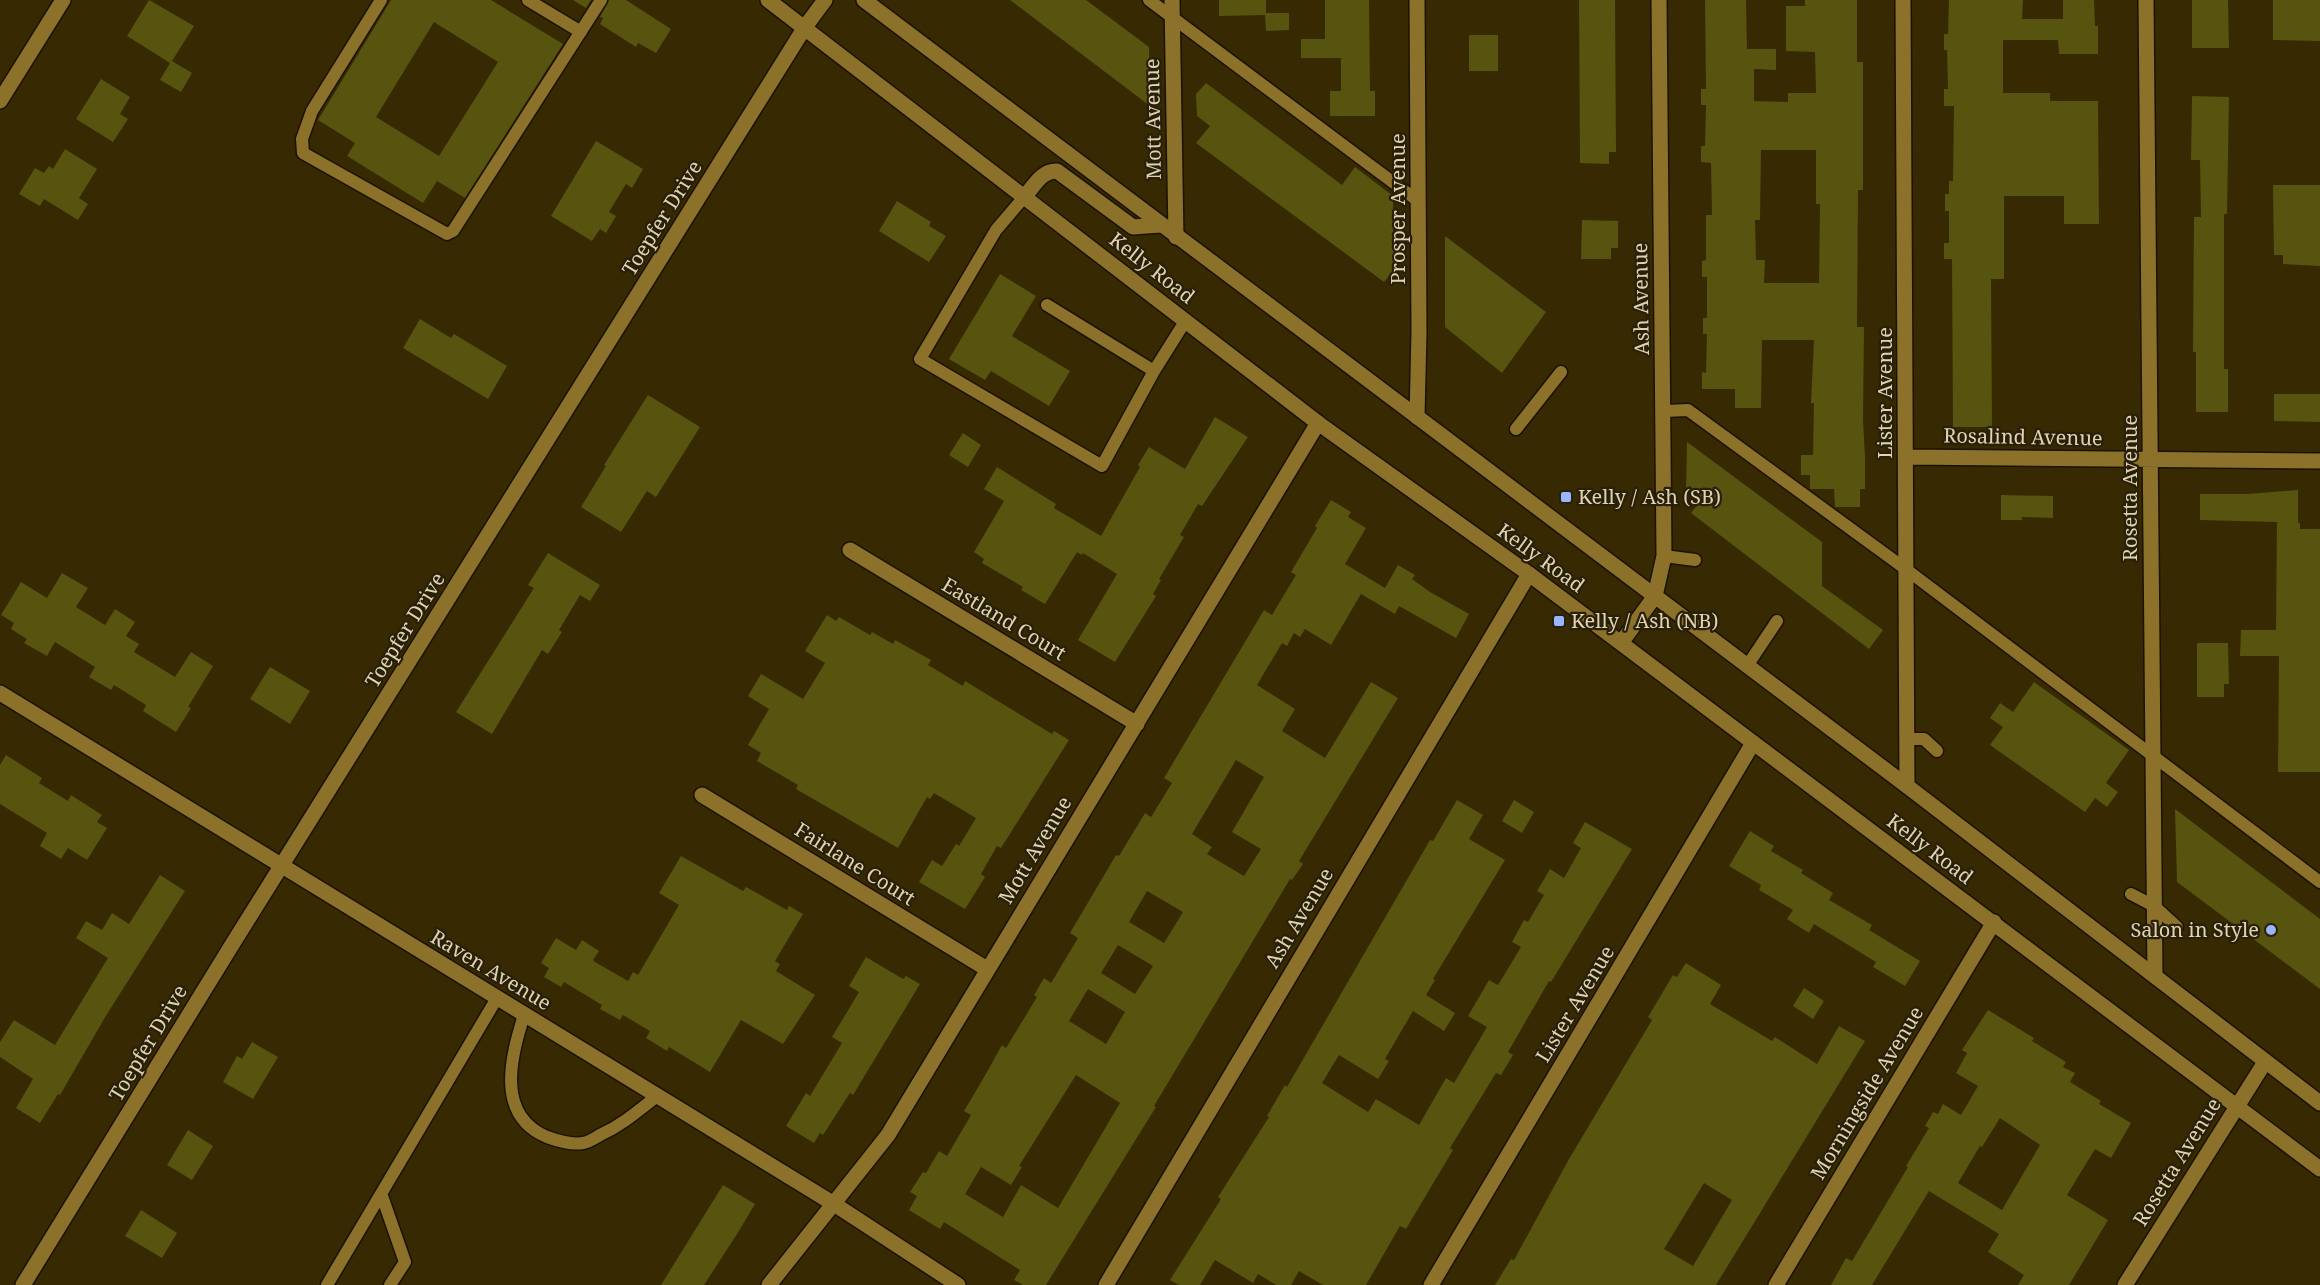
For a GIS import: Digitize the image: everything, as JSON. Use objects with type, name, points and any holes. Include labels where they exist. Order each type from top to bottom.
[{"type":"street","points":[[0,102],[63,0]]},
{"type":"street","name":"Kelly Road","points":[[768,0],[1318,423],[1529,574],[2320,1169]]},
{"type":"street","name":"Toepfer Drive","points":[[23,1285],[805,27],[825,0]]},
{"type":"street","name":"Kelly Road","points":[[864,0],[1907,786],[2320,1103]]},
{"type":"street","name":"Mott Avenue","points":[[1172,0],[1176,237]]},
{"type":"street","name":"Prosper Avenue","points":[[1417,0],[1418,417]]},
{"type":"street","name":"Ash Avenue","points":[[1655,596],[1664,555],[1659,0]]},
{"type":"street","name":"Lister Avenue","points":[[1903,0],[1907,786]]},
{"type":"street","name":"Rosetta Avenue","points":[[2146,0],[2155,976]]},
{"type":"street","points":[[1025,196],[1042,176],[1051,171],[1058,171],[1133,226],[1160,225]]},
{"type":"street","name":"Mott Avenue","points":[[769,1285],[888,1135],[1318,423]]},
{"type":"street","name":"Rosalind Avenue","points":[[1906,457],[2320,460]]},
{"type":"street","name":"Eastland Court","points":[[850,550],[1137,723]]},
{"type":"street","name":"Ash Avenue","points":[[1106,1285],[1529,574]]},
{"type":"street","points":[[1621,643],[1655,596]]},
{"type":"street","name":"Raven Avenue","points":[[0,693],[834,1204],[958,1285]]},
{"type":"street","name":"Lister Avenue","points":[[1431,1285],[1753,744]]},
{"type":"street","name":"Fairlane Court","points":[[702,795],[987,969]]},
{"type":"street","name":"Morningside Avenue","points":[[1776,1285],[1994,922]]},
{"type":"street","name":"Rosetta Avenue","points":[[2125,1285],[2265,1062]]},
{"type":"lane","points":[[381,0],[312,111],[302,139],[303,153],[447,234],[453,231],[602,0]]},
{"type":"lane","points":[[528,0],[581,32]]},
{"type":"lane","points":[[1149,0],[1418,201]]},
{"type":"lane","points":[[1025,196],[996,230],[920,359],[1102,466],[1154,371],[1186,320]]},
{"type":"lane","points":[[1047,305],[1154,371]]},
{"type":"lane","points":[[1516,429],[1561,372]]},
{"type":"lane","points":[[1664,411],[1688,411],[1907,570],[2320,882]]},
{"type":"lane","points":[[1664,555],[1695,560]]},
{"type":"lane","points":[[1747,666],[1777,621]]},
{"type":"lane","points":[[1907,739],[1924,740],[1937,751]]},
{"type":"lane","points":[[2131,894],[2154,906],[2178,927]]},
{"type":"lane","points":[[327,1285],[382,1196],[497,998]]},
{"type":"lane","points":[[524,1015],[512,1052],[511,1095],[525,1123],[540,1134],[557,1141],[584,1143],[623,1124],[657,1096]]},
{"type":"lane","points":[[382,1196],[405,1262],[390,1285]]},
{"type":"building","points":[[149,0],[194,26],[172,61],[192,73],[181,92],[160,80],[170,63],[127,36]]},
{"type":"building","points":[[391,0],[491,0],[563,44],[465,198],[437,181],[423,203],[347,156],[355,143],[318,120]],"holes":[[[434,22],[498,62],[439,156],[376,117]]]},
{"type":"building","points":[[573,0],[591,0],[586,8]]},
{"type":"building","points":[[609,0],[626,0],[671,29],[656,53],[638,43],[636,47],[600,24],[603,18],[600,17]]},
{"type":"building","points":[[1010,0],[1086,0],[1149,47],[1150,106]]},
{"type":"building","points":[[1219,0],[1266,0],[1266,13],[1289,13],[1289,30],[1266,31],[1265,15],[1219,16]]},
{"type":"building","points":[[1325,0],[1369,0],[1370,91],[1375,91],[1375,116],[1330,116],[1330,91],[1341,91],[1341,58],[1301,58],[1301,39],[1325,39]]},
{"type":"building","points":[[1579,0],[1615,0],[1616,152],[1609,152],[1609,164],[1580,163]]},
{"type":"building","points":[[1705,0],[1746,0],[1747,49],[1776,49],[1776,70],[1754,69],[1754,101],[1788,102],[1788,93],[1816,93],[1815,52],[1786,51],[1786,6],[1805,6],[1805,0],[1857,0],[1857,62],[1863,62],[1863,190],[1858,190],[1857,327],[1864,327],[1865,489],[1860,489],[1860,507],[1835,507],[1834,489],[1810,489],[1810,475],[1801,475],[1801,455],[1813,455],[1814,403],[1811,403],[1814,340],[1762,340],[1761,408],[1735,408],[1735,389],[1702,389],[1702,372],[1706,373],[1707,334],[1703,334],[1703,318],[1707,318],[1707,277],[1702,277],[1702,261],[1706,260],[1706,215],[1712,215],[1711,163],[1701,162],[1701,146],[1705,146],[1706,105],[1701,105],[1701,89],[1706,89]],"holes":[[[1761,150],[1816,150],[1816,204],[1820,204],[1819,283],[1764,283],[1765,260],[1756,260],[1755,220],[1760,220]]]},
{"type":"building","points":[[1949,0],[2023,0],[2022,19],[2063,19],[2063,0],[2094,0],[2095,26],[2098,26],[2098,54],[2059,54],[2058,40],[2003,40],[2003,93],[2050,93],[2050,101],[2098,101],[2099,224],[2064,224],[2064,196],[2004,196],[2004,279],[1991,279],[1992,427],[1953,427],[1952,259],[1944,259],[1944,243],[1949,243],[1949,211],[1945,211],[1945,194],[1949,194],[1949,181],[1953,181],[1954,106],[1944,106],[1944,89],[1948,89],[1947,50],[1944,50],[1944,34],[1948,34]]},
{"type":"building","points":[[2192,0],[2228,0],[2229,48],[2192,48]]},
{"type":"building","points":[[2273,0],[2320,0],[2320,41],[2273,40]]},
{"type":"building","points":[[1469,35],[1498,35],[1498,71],[1469,71]]},
{"type":"building","points":[[101,79],[130,97],[120,114],[128,119],[113,142],[76,119]]},
{"type":"building","points":[[1206,83],[1342,185],[1355,167],[1393,196],[1394,269],[1384,282],[1196,143],[1210,126],[1197,116],[1196,94]]},
{"type":"building","points":[[2192,96],[2229,97],[2227,214],[2224,214],[2224,369],[2228,369],[2228,412],[2196,412],[2196,352],[2193,352],[2194,217],[2201,217],[2200,160],[2191,160]]},
{"type":"building","points":[[596,141],[643,169],[632,188],[626,184],[609,212],[616,216],[606,233],[600,229],[592,241],[551,216]]},
{"type":"building","points":[[65,149],[97,169],[79,198],[88,204],[78,220],[44,199],[40,206],[19,194],[35,168],[44,173],[49,166],[53,169]]},
{"type":"building","points":[[2273,185],[2320,185],[2320,266],[2283,264],[2283,255],[2274,255]]},
{"type":"building","points":[[897,201],[931,222],[929,226],[946,236],[929,262],[879,231]]},
{"type":"building","points":[[1582,220],[1618,221],[1618,248],[1611,248],[1611,259],[1581,259]]},
{"type":"building","points":[[1445,236],[1546,312],[1502,373],[1445,327]]},
{"type":"building","points":[[1000,274],[1036,296],[1012,336],[1070,371],[1049,406],[991,371],[985,380],[949,359]]},
{"type":"building","points":[[420,319],[451,338],[454,334],[507,366],[488,399],[403,348]]},
{"type":"building","points":[[2274,394],[2320,394],[2320,422],[2274,421]]},
{"type":"building","points":[[648,395],[700,427],[656,497],[647,491],[621,532],[581,507],[606,466],[604,465]]},
{"type":"building","points":[[1215,417],[1248,437],[1202,506],[1198,504],[1180,535],[1184,537],[1159,579],[1161,580],[1153,594],[1156,596],[1115,662],[1078,640],[1117,574],[1083,553],[1082,555],[1077,552],[1045,604],[1021,590],[1023,587],[982,563],[984,559],[974,552],[1004,501],[984,489],[997,467],[1056,504],[1054,508],[1101,536],[1149,447],[1185,469]]},
{"type":"building","points":[[963,433],[981,445],[968,467],[949,455]]},
{"type":"building","points":[[1687,442],[1822,542],[1822,586],[1883,630],[1869,649],[1691,513],[1700,502],[1686,491]]},
{"type":"building","points":[[2298,490],[2300,529],[2320,529],[2320,772],[2278,772],[2279,656],[2240,656],[2241,630],[2276,630],[2277,522],[2200,520],[2200,494],[2247,494]]},
{"type":"building","points":[[2001,495],[2053,496],[2053,518],[2022,517],[2022,520],[2001,520]]},
{"type":"building","points":[[1331,500],[1351,512],[1348,517],[1366,528],[1345,564],[1385,588],[1398,565],[1415,575],[1412,579],[1430,592],[1469,614],[1456,638],[1399,606],[1395,614],[1361,594],[1331,645],[1305,629],[1300,637],[1294,633],[1287,646],[1282,643],[1257,685],[1295,709],[1282,731],[1325,758],[1371,682],[1398,698],[1299,861],[1303,864],[1292,880],[1290,879],[1154,1106],[1156,1107],[1046,1285],[1023,1285],[1014,1280],[1020,1270],[944,1222],[940,1229],[909,1210],[917,1196],[910,1192],[923,1172],[926,1173],[939,1151],[947,1156],[971,1115],[964,1111],[1002,1045],[1006,1048],[1037,997],[1034,995],[1044,978],[1051,983],[1078,938],[1070,933],[1116,855],[1119,856],[1145,813],[1151,817],[1172,783],[1164,778],[1264,610],[1272,615],[1296,575],[1291,572],[1317,528],[1315,526]],"holes":[[[1236,760],[1264,777],[1232,832],[1261,849],[1244,876],[1207,854],[1212,847],[1192,834]],[[1147,891],[1183,912],[1164,943],[1129,922]],[[1118,945],[1153,966],[1135,994],[1101,973]],[[1088,989],[1125,1012],[1106,1044],[1069,1021]],[[1076,1075],[1120,1103],[1058,1208],[1021,1185],[1003,1217],[965,1194],[981,1167],[1011,1185],[1022,1167],[1019,1166]]]},
{"type":"building","points":[[548,553],[600,585],[590,601],[580,595],[559,630],[562,632],[548,654],[542,650],[492,734],[456,712],[534,588],[528,585]]},
{"type":"building","points":[[62,573],[88,588],[76,607],[105,625],[115,609],[135,622],[126,636],[139,644],[134,652],[175,677],[191,652],[213,666],[176,732],[143,711],[146,705],[114,685],[111,690],[89,677],[95,667],[55,642],[47,656],[24,643],[27,639],[11,629],[14,623],[1,615],[21,582],[47,598]]},
{"type":"building","points":[[827,615],[836,621],[839,617],[870,635],[872,632],[893,644],[895,640],[931,660],[928,665],[963,686],[965,681],[1052,734],[1054,731],[1069,740],[1001,848],[997,846],[981,874],[985,877],[965,909],[919,882],[932,860],[942,866],[956,844],[959,846],[976,818],[934,793],[930,799],[927,797],[898,848],[796,789],[798,785],[757,761],[761,753],[748,745],[769,709],[748,696],[761,674],[803,699],[825,663],[805,651]]},
{"type":"building","points":[[2197,643],[2228,643],[2229,684],[2224,684],[2224,697],[2197,697]]},
{"type":"building","points":[[270,667],[310,691],[290,724],[250,699]]},
{"type":"building","points":[[2034,682],[2129,750],[2106,783],[2118,792],[2107,807],[2095,798],[2085,812],[1990,745],[2003,727],[1990,718],[2000,703],[2013,712]]},
{"type":"building","points":[[6,755],[42,778],[39,783],[68,801],[71,795],[102,815],[97,822],[107,828],[87,860],[68,848],[61,859],[40,846],[47,833],[0,804],[0,765]]},
{"type":"building","points":[[1457,800],[1483,815],[1469,839],[1505,860],[1433,979],[1435,980],[1426,995],[1455,1013],[1444,1031],[1413,1011],[1385,1059],[1389,1061],[1378,1079],[1339,1055],[1322,1083],[1368,1112],[1376,1099],[1419,1125],[1446,1078],[1454,1083],[1487,1027],[1468,1016],[1489,980],[1498,985],[1521,947],[1512,942],[1524,920],[1528,922],[1544,895],[1537,891],[1550,869],[1564,878],[1581,848],[1573,843],[1585,822],[1632,849],[1551,982],[1549,981],[1508,1052],[1513,1055],[1501,1075],[1496,1073],[1450,1148],[1453,1150],[1406,1229],[1400,1226],[1366,1285],[1323,1285],[1299,1271],[1291,1285],[1276,1285],[1258,1274],[1253,1283],[1215,1260],[1200,1285],[1179,1285],[1170,1280],[1221,1199],[1218,1197],[1269,1117],[1267,1116],[1285,1085],[1287,1087],[1430,840],[1433,841]]},
{"type":"building","points":[[1514,800],[1534,812],[1522,833],[1502,821]]},
{"type":"building","points":[[2175,809],[2320,919],[2320,989],[2177,882]]},
{"type":"building","points":[[1750,831],[1774,846],[1771,851],[1803,870],[1801,873],[1833,893],[1829,900],[1872,925],[1869,930],[1920,961],[1905,986],[1873,967],[1876,962],[1814,924],[1809,933],[1787,919],[1793,910],[1759,890],[1761,885],[1729,866]]},
{"type":"building","points":[[681,856],[743,891],[746,887],[787,910],[789,906],[803,914],[775,961],[780,964],[776,971],[815,995],[783,1044],[741,1020],[710,1072],[669,1047],[667,1051],[646,1038],[650,1031],[623,1015],[620,1020],[600,1009],[602,1005],[564,982],[561,987],[544,977],[549,968],[541,963],[556,938],[576,950],[582,940],[599,951],[593,960],[595,962],[628,981],[633,972],[638,975],[679,905],[659,893]]},
{"type":"building","points":[[160,875],[185,891],[107,1014],[60,1095],[58,1094],[40,1123],[16,1108],[33,1079],[0,1057],[0,1042],[14,1020],[55,1045],[108,958],[76,938],[86,921],[102,930],[112,913],[129,924]]},
{"type":"building","points":[[866,957],[903,979],[906,976],[920,984],[853,1095],[850,1093],[823,1135],[820,1133],[814,1143],[786,1126],[806,1093],[810,1096],[842,1043],[832,1037],[859,992],[849,986]]},
{"type":"building","points":[[1686,963],[1721,985],[1710,1004],[1772,1041],[1775,1037],[1817,1064],[1839,1026],[1865,1041],[1716,1285],[1495,1285],[1511,1259],[1514,1260],[1569,1159],[1652,1020],[1648,1017],[1673,975],[1677,977]],"holes":[[[1704,1183],[1732,1200],[1693,1266],[1664,1249]]]},
{"type":"building","points":[[1804,988],[1824,1001],[1813,1019],[1793,1006]]},
{"type":"building","points":[[1988,1010],[2034,1038],[2032,1041],[2066,1062],[2063,1067],[2075,1073],[2070,1082],[2101,1101],[2099,1104],[2131,1123],[2111,1158],[2095,1149],[2067,1195],[2108,1220],[2069,1285],[2018,1285],[2024,1275],[1988,1252],[1999,1234],[1929,1191],[1872,1285],[1831,1285],[1846,1258],[1852,1261],[1908,1167],[1906,1166],[1929,1128],[1925,1126],[1933,1112],[1938,1114],[1943,1104],[1961,1115],[1978,1086],[1956,1073],[1967,1053],[1962,1050]],"holes":[[[2000,1118],[2040,1145],[2002,1210],[1958,1183]]]},
{"type":"building","points":[[252,1042],[278,1057],[253,1099],[223,1082],[237,1056],[242,1059]]},
{"type":"building","points":[[188,1130],[213,1146],[192,1180],[167,1165]]},
{"type":"building","points":[[723,1185],[755,1204],[737,1234],[704,1285],[661,1285]]},
{"type":"building","points":[[141,1210],[177,1233],[162,1258],[125,1236]]},
{"type":"place","name":"Kelly / Ash (SB)","points":[[1566,497]]},
{"type":"place","name":"Kelly / Ash (NB)","points":[[1559,621]]},
{"type":"place","name":"Salon in Style","points":[[2271,930]]}]
